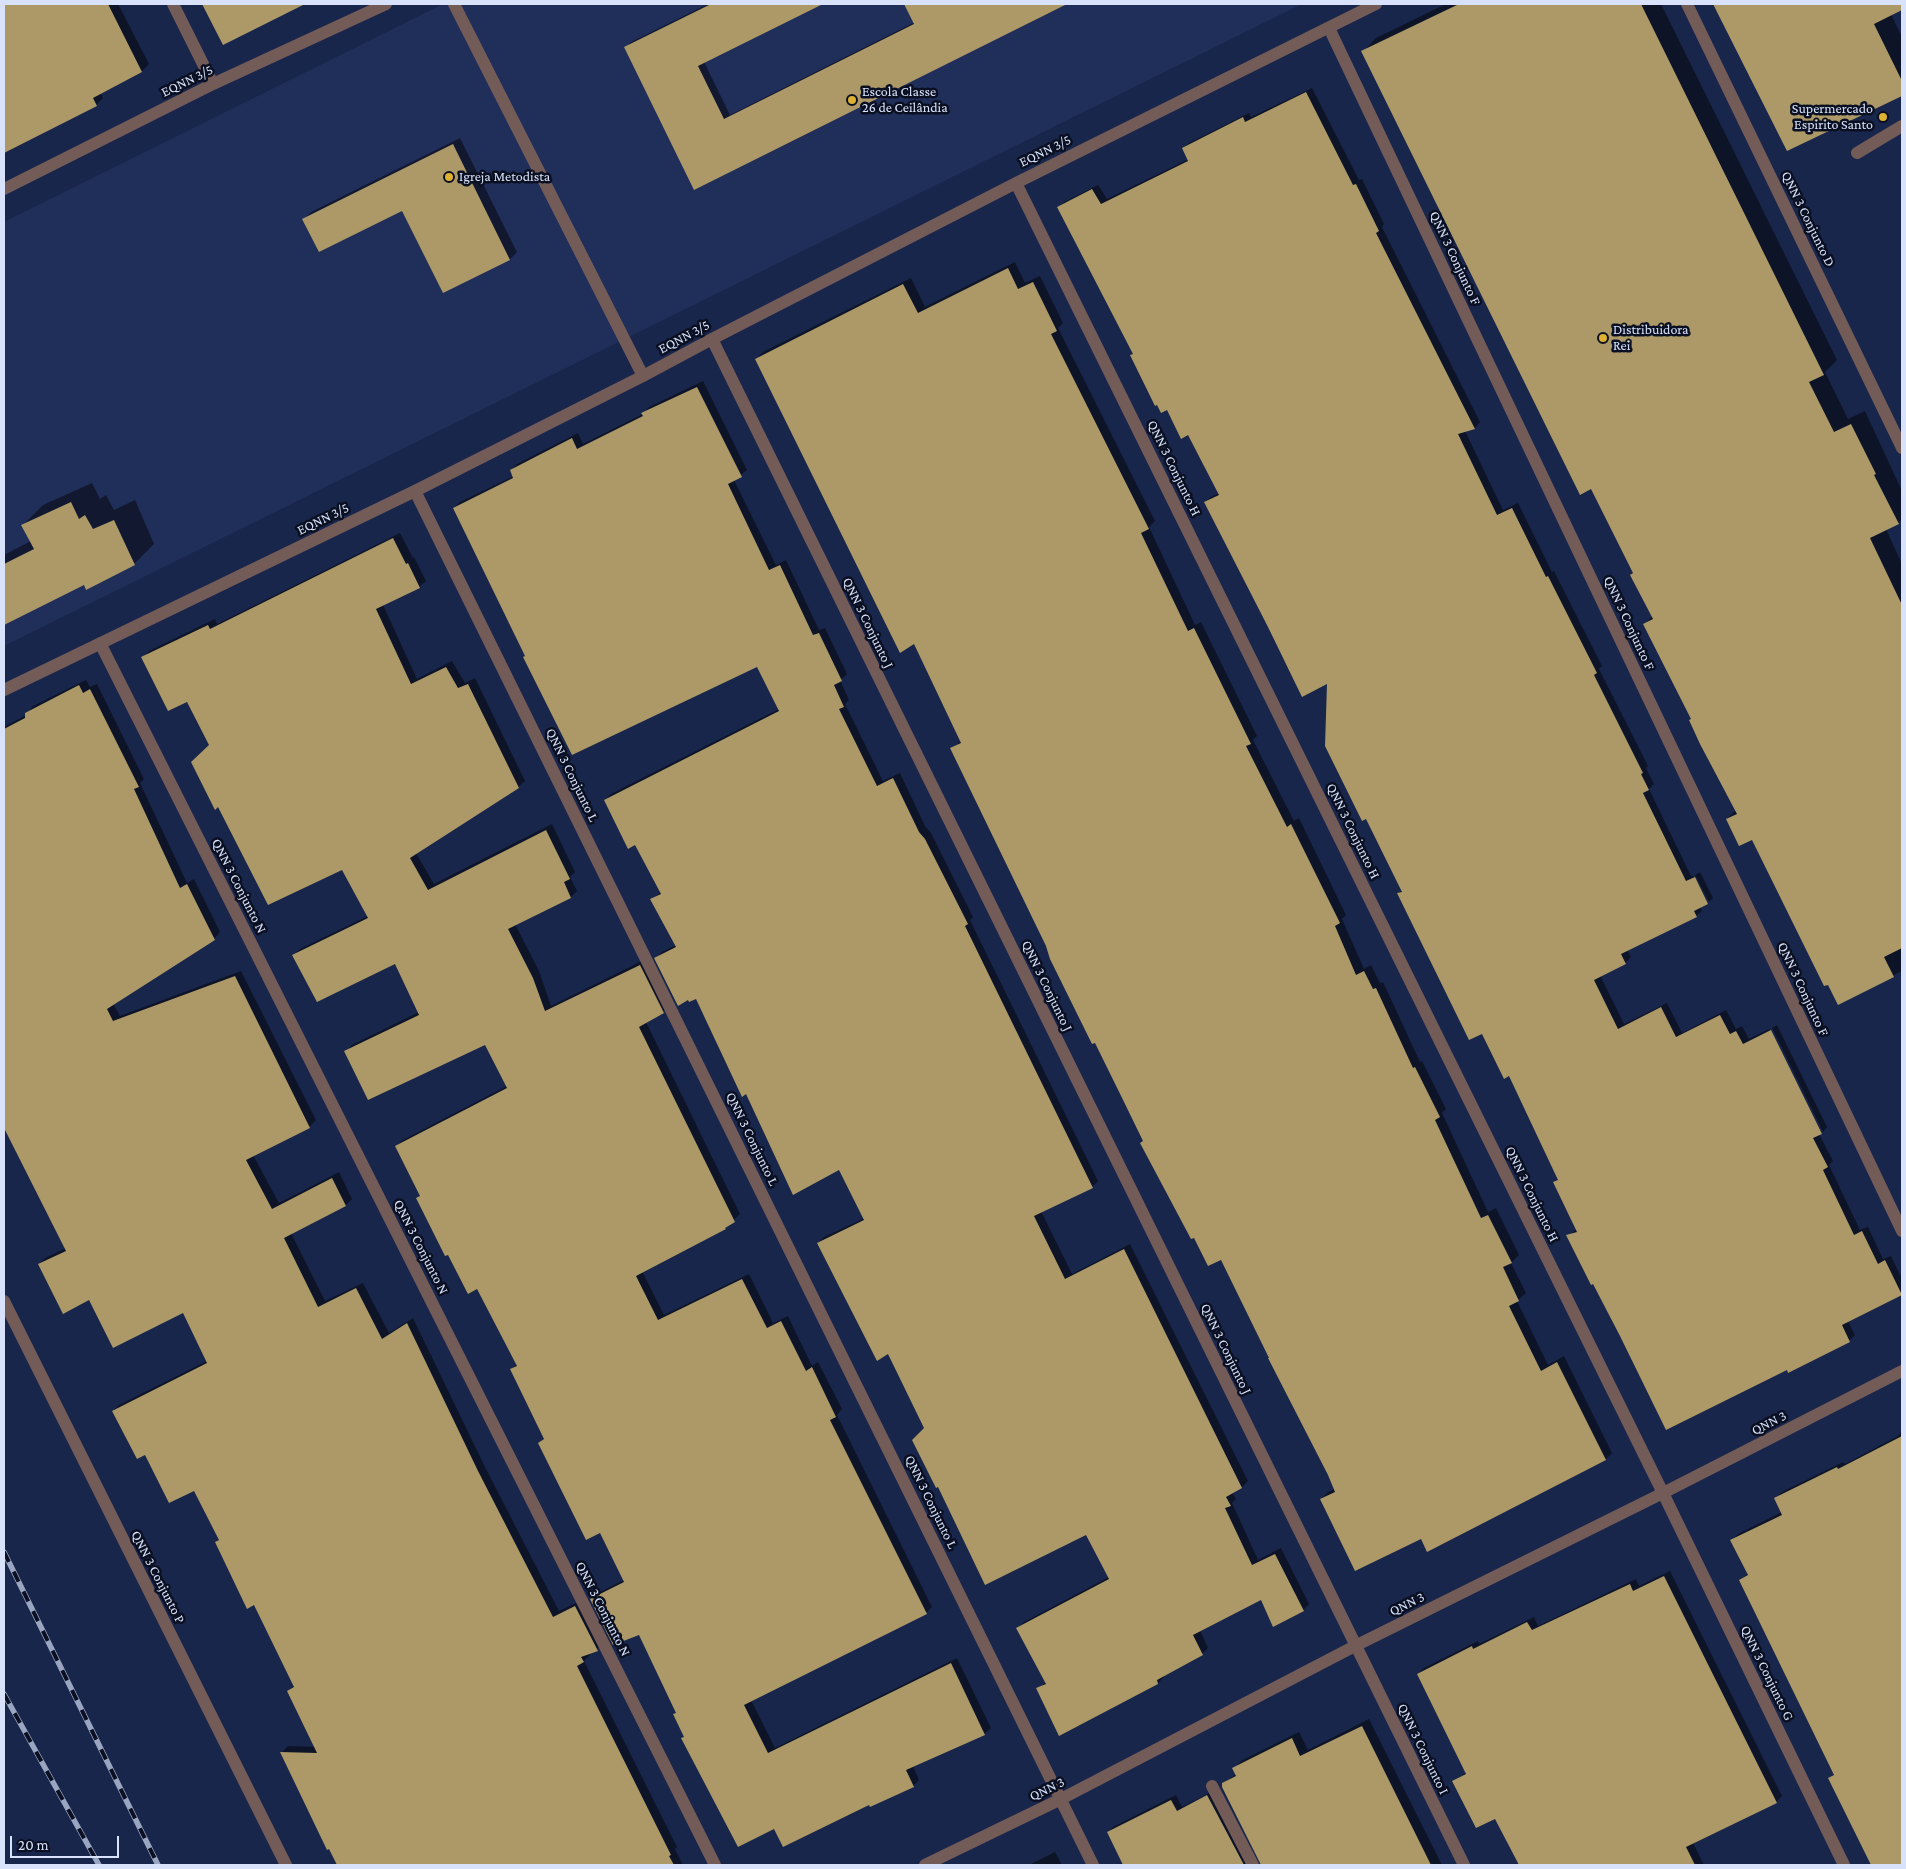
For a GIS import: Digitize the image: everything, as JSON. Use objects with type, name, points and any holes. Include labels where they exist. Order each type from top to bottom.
[{"type":"street","points":[[173,4],[213,84]]},
{"type":"street","name":"EQNN 3/5","points":[[4,189],[213,84],[386,4]]},
{"type":"street","points":[[454,4],[643,376]]},
{"type":"street","name":"EQNN 3/5","points":[[4,690],[415,491],[643,376],[1016,182],[1376,4]]},
{"type":"street","name":"QNN 3 Conjunto D","points":[[1687,4],[1902,448]]},
{"type":"street","name":"QNN 3 Conjunto F","points":[[1329,28],[1902,1231]]},
{"type":"street","points":[[1857,153],[1902,126]]},
{"type":"street","name":"QNN 3 Conjunto H","points":[[1016,182],[1663,1493]]},
{"type":"street","name":"QNN 3 Conjunto J","points":[[712,339],[1355,1646]]},
{"type":"street","name":"QNN 3 Conjunto L","points":[[415,491],[1093,1865]]},
{"type":"street","name":"QNN 3 Conjunto N","points":[[100,643],[715,1865]]},
{"type":"street","name":"QNN 3 Conjunto P","points":[[4,1301],[286,1865]]},
{"type":"street","name":"QNN 3","points":[[925,1865],[1061,1799],[1355,1646],[1902,1372]]},
{"type":"street","name":"QNN 3 Conjunto G","points":[[1663,1493],[1844,1865]]},
{"type":"street","name":"QNN 3 Conjunto I","points":[[1355,1646],[1464,1865]]},
{"type":"street","points":[[1212,1786],[1253,1865]]},
{"type":"shaded area","points":[[443,4],[1302,4],[4,646],[4,222]]},
{"type":"building","points":[[4,4],[108,4],[142,72],[93,98],[97,106],[4,153]]},
{"type":"building","points":[[202,4],[305,4],[223,45]]},
{"type":"building","name":"Escola Classe 26 de Ceilândia","points":[[711,4],[823,4],[698,66],[724,119],[914,24],[904,4],[1067,4],[694,190],[624,47]]},
{"type":"building","points":[[1459,4],[1641,4],[1824,375],[1809,382],[1834,432],[1851,424],[1899,524],[1870,538],[1902,605],[1902,948],[1884,957],[1894,977],[1838,1005],[1828,985],[1824,986],[1752,840],[1739,846],[1726,819],[1737,814],[1700,744],[1689,720],[1691,719],[1643,624],[1653,619],[1630,575],[1633,573],[1591,489],[1580,495],[1361,51]]},
{"type":"building","points":[[1713,4],[1902,4],[1902,10],[1874,24],[1902,81],[1902,96],[1787,151]]},
{"type":"building","points":[[1306,92],[1353,185],[1356,184],[1379,231],[1376,233],[1475,429],[1458,434],[1497,515],[1512,508],[1597,673],[1594,675],[1643,773],[1641,774],[1649,790],[1643,793],[1686,881],[1695,877],[1708,904],[1694,911],[1697,917],[1621,954],[1626,964],[1594,980],[1618,1029],[1661,1007],[1676,1037],[1720,1015],[1730,1034],[1736,1031],[1743,1044],[1771,1030],[1822,1134],[1813,1138],[1828,1167],[1823,1170],[1854,1235],[1862,1231],[1878,1264],[1885,1260],[1902,1295],[1842,1325],[1850,1342],[1788,1373],[1787,1370],[1666,1430],[1620,1336],[1593,1284],[1591,1285],[1566,1235],[1577,1232],[1553,1182],[1558,1180],[1509,1076],[1504,1079],[1482,1034],[1469,1040],[1397,893],[1402,892],[1366,819],[1362,821],[1325,746],[1327,684],[1302,697],[1204,502],[1219,495],[1188,435],[1181,439],[1167,410],[1161,413],[1157,405],[1155,406],[1130,355],[1133,354],[1057,207],[1092,189],[1101,204],[1188,161],[1182,148],[1243,117],[1245,122]]},
{"type":"building","points":[[453,144],[510,260],[443,293],[402,211],[319,252],[302,219]]},
{"type":"building","points":[[1008,268],[1018,289],[1033,282],[1057,331],[1051,334],[1149,529],[1141,533],[1188,631],[1194,628],[1251,744],[1246,746],[1287,827],[1291,824],[1340,923],[1335,926],[1356,975],[1364,971],[1373,989],[1376,988],[1413,1068],[1415,1067],[1440,1117],[1435,1120],[1481,1218],[1488,1215],[1512,1263],[1503,1267],[1519,1301],[1509,1306],[1541,1371],[1557,1362],[1606,1460],[1427,1552],[1421,1539],[1355,1571],[1320,1499],[1335,1492],[1328,1475],[1268,1358],[1221,1260],[1208,1266],[1194,1238],[1191,1239],[1140,1143],[1143,1141],[1095,1043],[1092,1044],[1050,959],[1046,946],[950,748],[961,743],[914,644],[900,653],[755,359],[903,284],[918,313]]},
{"type":"building","points":[[697,387],[742,477],[728,484],[769,570],[780,565],[813,635],[819,633],[842,681],[834,685],[844,707],[839,709],[877,786],[893,778],[919,832],[925,839],[968,924],[965,926],[1093,1188],[1034,1216],[1065,1279],[1124,1249],[1242,1488],[1226,1497],[1231,1506],[1225,1508],[1252,1565],[1275,1554],[1304,1611],[1273,1627],[1261,1600],[1193,1635],[1203,1655],[1157,1680],[1158,1684],[1059,1736],[1036,1688],[1046,1684],[1016,1628],[1109,1579],[1086,1535],[985,1585],[938,1487],[936,1488],[912,1440],[924,1428],[888,1354],[877,1361],[817,1243],[864,1220],[839,1170],[793,1195],[746,1094],[742,1097],[696,999],[689,1002],[688,1000],[678,1006],[654,958],[676,947],[650,899],[661,894],[635,845],[628,849],[604,800],[779,711],[757,667],[572,755],[523,657],[525,656],[453,508],[513,478],[510,470],[572,438],[577,449],[643,416],[641,413]]},
{"type":"building","points":[[71,502],[79,519],[85,515],[93,529],[114,520],[135,565],[86,590],[84,585],[4,625],[4,564],[34,549],[21,525]]},
{"type":"building","points":[[393,538],[420,588],[376,609],[411,684],[446,667],[458,688],[468,684],[519,788],[410,858],[428,890],[546,830],[570,879],[564,882],[571,898],[508,929],[533,978],[545,1011],[640,965],[664,1013],[639,1027],[735,1222],[726,1229],[636,1276],[658,1320],[742,1279],[767,1328],[781,1321],[806,1371],[812,1367],[836,1417],[830,1420],[927,1614],[744,1705],[768,1753],[951,1663],[985,1735],[906,1770],[914,1787],[870,1807],[869,1805],[783,1847],[774,1829],[738,1847],[681,1738],[684,1737],[673,1714],[676,1713],[639,1635],[613,1645],[590,1599],[624,1582],[600,1533],[586,1540],[538,1443],[544,1439],[510,1369],[517,1366],[477,1289],[468,1294],[448,1255],[445,1256],[416,1198],[420,1196],[395,1146],[507,1088],[485,1045],[368,1100],[344,1051],[419,1015],[395,964],[317,1002],[292,955],[368,918],[342,870],[268,905],[218,807],[215,810],[191,762],[209,745],[187,702],[168,711],[141,657],[208,625],[210,629]]},
{"type":"building","points":[[79,685],[83,693],[90,689],[139,787],[134,789],[180,888],[187,884],[215,940],[107,1009],[113,1021],[235,976],[310,1128],[246,1160],[272,1209],[332,1178],[346,1206],[284,1238],[318,1307],[356,1288],[382,1339],[407,1323],[478,1471],[553,1617],[575,1606],[598,1651],[581,1657],[584,1662],[577,1666],[671,1855],[669,1856],[674,1865],[337,1865],[329,1849],[327,1850],[280,1752],[317,1753],[287,1691],[294,1687],[254,1605],[247,1609],[215,1542],[219,1540],[194,1491],[169,1503],[145,1455],[137,1459],[112,1411],[207,1363],[183,1313],[113,1348],[89,1300],[63,1314],[38,1264],[66,1251],[4,1128],[4,729],[25,718],[25,713]]},
{"type":"building","points":[[1902,1436],[1902,1865],[1871,1865],[1828,1778],[1834,1775],[1739,1580],[1748,1575],[1730,1540],[1782,1515],[1774,1498],[1837,1467],[1838,1469]]},
{"type":"building","points":[[1664,1576],[1777,1803],[1686,1847],[1695,1865],[1519,1865],[1495,1819],[1476,1828],[1452,1781],[1466,1774],[1417,1674],[1472,1646],[1473,1649],[1527,1622],[1532,1630],[1630,1584],[1633,1591]]},
{"type":"building","points":[[1362,1726],[1431,1865],[1261,1865],[1222,1787],[1222,1783],[1236,1776],[1232,1768],[1292,1738],[1300,1756]]},
{"type":"building","points":[[1207,1795],[1244,1865],[1123,1865],[1107,1832],[1171,1800],[1177,1811]]},
{"type":"railway","points":[[4,1552],[158,1865]]},
{"type":"railway","points":[[4,1694],[99,1865]]},
{"type":"place","name":"Escola Classe 26 de Ceilândia","points":[[852,100]]},
{"type":"place","name":"Supermercado Espirito Santo","points":[[1883,117]]},
{"type":"place","name":"Igreja Metodista","points":[[449,177]]},
{"type":"place","name":"Distribuidora Rei","points":[[1603,338]]}]
